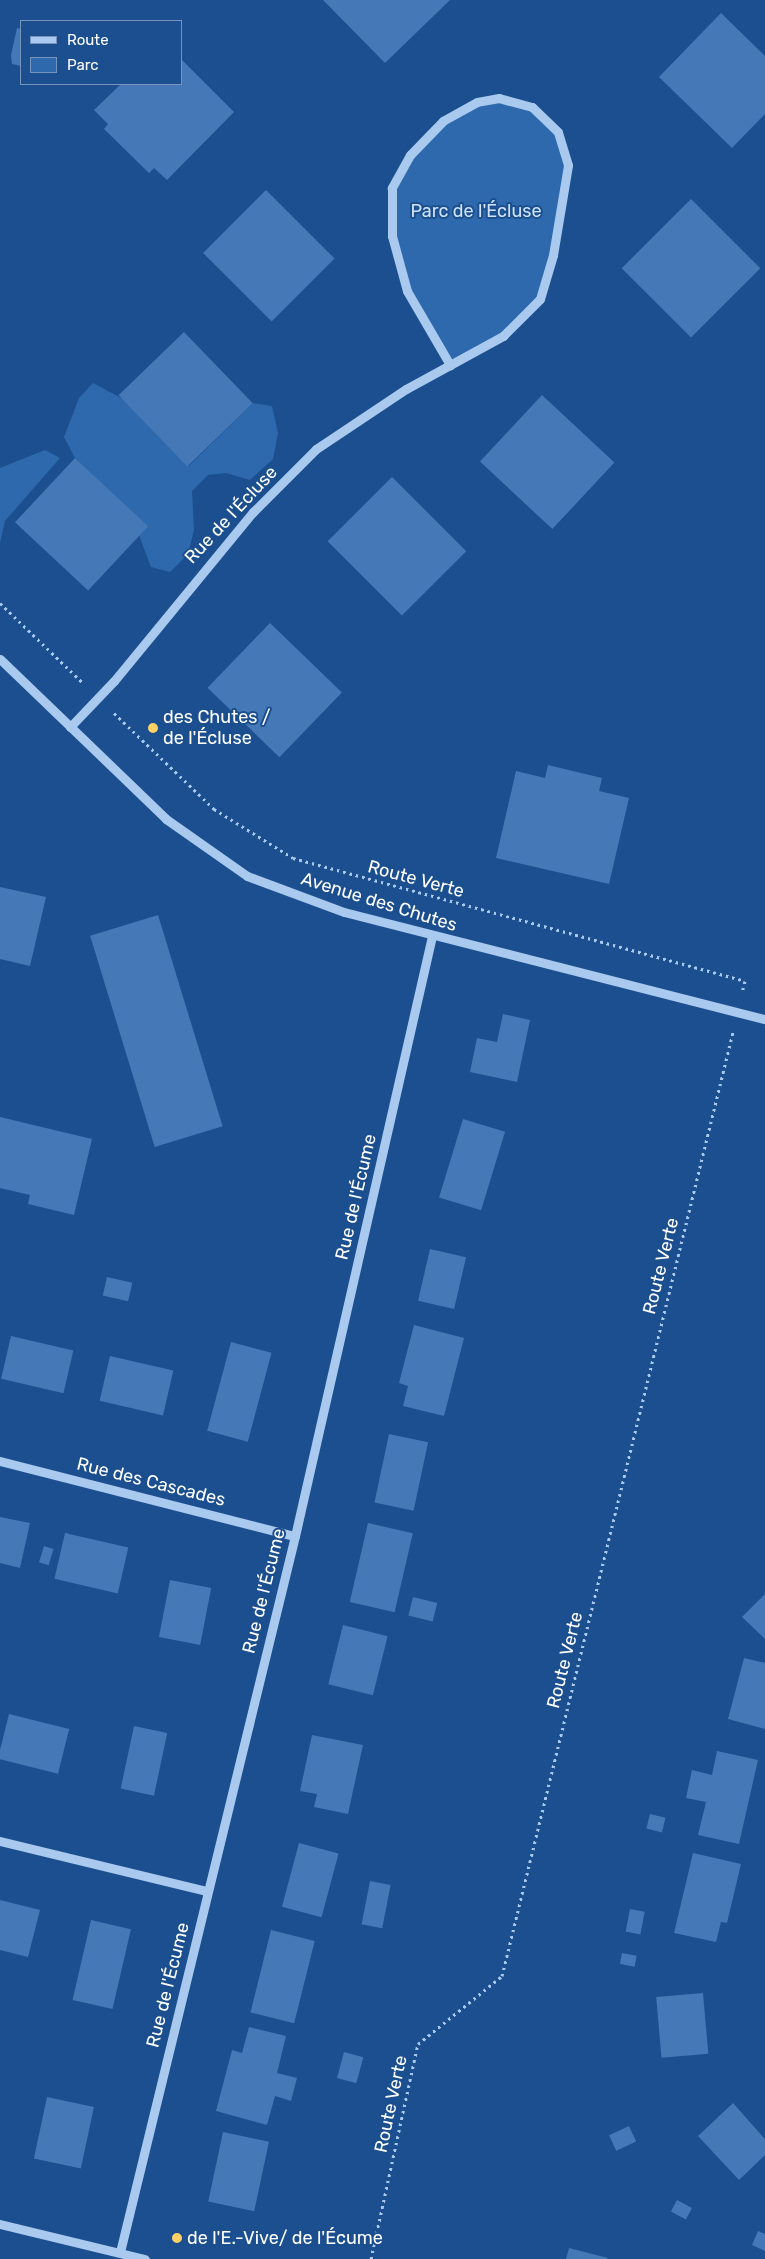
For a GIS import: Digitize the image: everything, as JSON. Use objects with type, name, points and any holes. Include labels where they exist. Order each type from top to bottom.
[{"type":"street","name":"Rue de l'Écluse","points":[[70,727],[114,681],[253,512],[316,449],[450,365],[503,336],[540,299],[553,255],[568,164],[558,132],[532,107],[499,98],[477,102],[443,120],[410,155],[392,188],[392,236],[407,291],[450,365]]},
{"type":"street","name":"Avenue des Chutes","points":[[0,659],[166,819],[247,876],[344,912],[432,936],[765,1019]]},
{"type":"street","name":"Rue de l'Écume","points":[[120,2252],[295,1536],[432,936]]},
{"type":"street","name":"Rue des Cascades","points":[[0,1460],[295,1536]]},
{"type":"street","points":[[0,1841],[207,1891]]},
{"type":"street","points":[[0,2224],[145,2259]]},
{"type":"path","points":[[0,603],[70,670]]},
{"type":"path","name":"Route Verte","points":[[123,721],[214,809],[293,858],[745,981]]},
{"type":"path","name":"Route Verte","points":[[371,2259],[418,2044],[502,1976],[733,1032]]},
{"type":"green space","name":"Parc de l'Écluse","points":[[499,98],[532,107],[558,132],[568,165],[540,299],[503,336],[450,365],[407,291],[392,236],[392,188],[410,155],[443,121],[477,102]]},
{"type":"green space","points":[[93,383],[123,399],[189,466],[253,403],[272,406],[278,433],[273,459],[250,480],[226,473],[208,475],[192,491],[194,530],[188,554],[170,572],[151,567],[139,535],[147,526],[75,458],[64,437],[79,398]]},
{"type":"green space","points":[[45,450],[60,458],[5,521],[0,543],[0,468]]},
{"type":"building","points":[[323,0],[450,0],[385,63]]},
{"type":"building","points":[[721,13],[765,56],[765,114],[732,148],[659,77]]},
{"type":"building","points":[[17,28],[20,29],[20,66],[12,64],[11,55]]},
{"type":"building","points":[[182,60],[234,112],[167,180],[154,168],[149,173],[104,129],[108,124],[94,110],[120,85],[182,85]]},
{"type":"building","points":[[266,190],[335,259],[272,322],[203,253]]},
{"type":"building","points":[[691,199],[760,268],[691,338],[622,268]]},
{"type":"building","points":[[184,332],[253,403],[187,466],[119,395]]},
{"type":"building","points":[[542,395],[614,463],[552,529],[480,462]]},
{"type":"building","points":[[75,458],[148,526],[88,591],[15,522]]},
{"type":"building","points":[[392,477],[466,551],[402,616],[328,541]]},
{"type":"building","points":[[270,623],[342,692],[279,757],[207,688]]},
{"type":"building","points":[[548,765],[602,778],[599,791],[629,798],[609,884],[496,858],[516,771],[545,778]]},
{"type":"building","points":[[0,887],[46,897],[30,966],[0,959]]},
{"type":"building","points":[[158,915],[223,1126],[155,1147],[90,936]]},
{"type":"building","points":[[503,1014],[530,1020],[517,1082],[470,1072],[477,1038],[497,1042]]},
{"type":"building","points":[[0,1117],[92,1139],[74,1215],[28,1204],[30,1195],[0,1188]]},
{"type":"building","points":[[463,1119],[505,1132],[481,1210],[439,1197]]},
{"type":"building","points":[[430,1249],[466,1257],[454,1309],[418,1301]]},
{"type":"building","points":[[107,1277],[132,1283],[128,1301],[103,1296]]},
{"type":"building","points":[[414,1325],[464,1338],[444,1416],[403,1406],[408,1386],[399,1383]]},
{"type":"building","points":[[11,1336],[73,1350],[63,1393],[1,1379]]},
{"type":"building","points":[[231,1342],[272,1353],[248,1442],[207,1431]]},
{"type":"building","points":[[110,1356],[173,1371],[163,1415],[100,1401]]},
{"type":"building","points":[[389,1434],[428,1442],[414,1511],[374,1502]]},
{"type":"building","points":[[0,1517],[30,1523],[20,1568],[0,1563]]},
{"type":"building","points":[[368,1523],[413,1533],[395,1612],[350,1602]]},
{"type":"building","points":[[65,1533],[128,1548],[118,1593],[54,1579]]},
{"type":"building","points":[[44,1546],[54,1549],[49,1565],[39,1562]]},
{"type":"building","points":[[170,1580],[211,1588],[200,1645],[159,1637]]},
{"type":"building","points":[[765,1594],[765,1639],[742,1617]]},
{"type":"building","points":[[413,1597],[437,1603],[433,1621],[408,1615]]},
{"type":"building","points":[[343,1625],[388,1636],[373,1695],[328,1684]]},
{"type":"building","points":[[744,1658],[765,1663],[765,1729],[728,1719]]},
{"type":"building","points":[[9,1714],[69,1729],[58,1774],[0,1759],[0,1750]]},
{"type":"building","points":[[134,1726],[167,1733],[154,1796],[121,1789]]},
{"type":"building","points":[[312,1735],[363,1745],[348,1814],[314,1807],[317,1794],[300,1791]]},
{"type":"building","points":[[717,1751],[758,1760],[739,1844],[698,1835],[706,1802],[686,1798],[692,1770],[712,1775]]},
{"type":"building","points":[[650,1814],[666,1818],[662,1832],[646,1829]]},
{"type":"building","points":[[299,1843],[339,1854],[322,1917],[282,1907]]},
{"type":"building","points":[[693,1853],[741,1864],[727,1923],[721,1922],[716,1942],[674,1933]]},
{"type":"building","points":[[370,1881],[391,1885],[382,1928],[362,1924]]},
{"type":"building","points":[[0,1900],[40,1910],[28,1957],[0,1950]]},
{"type":"building","points":[[630,1909],[645,1912],[640,1934],[626,1932]]},
{"type":"building","points":[[91,1920],[131,1929],[113,2009],[73,2000]]},
{"type":"building","points":[[271,1930],[315,1941],[294,2023],[250,2012]]},
{"type":"building","points":[[622,1953],[637,1956],[635,1967],[620,1964]]},
{"type":"building","points":[[703,1993],[708,2054],[661,2058],[656,1997]]},
{"type":"building","points":[[249,2027],[286,2036],[277,2073],[297,2078],[291,2101],[275,2096],[267,2125],[216,2111],[232,2050],[242,2053]]},
{"type":"building","points":[[344,2052],[363,2057],[356,2083],[337,2078]]},
{"type":"building","points":[[47,2097],[94,2107],[81,2169],[34,2159]]},
{"type":"building","points":[[733,2103],[765,2139],[765,2155],[739,2180],[698,2136]]},
{"type":"building","points":[[629,2126],[636,2141],[616,2151],[609,2135]]},
{"type":"building","points":[[223,2132],[269,2142],[254,2211],[208,2201]]},
{"type":"building","points":[[677,2200],[692,2208],[686,2219],[671,2211]]},
{"type":"building","points":[[758,2231],[765,2234],[765,2251],[752,2245]]},
{"type":"building","points":[[569,2248],[608,2258],[566,2259]]},
{"type":"place","name":"des Chutes / de l'Écluse","points":[[153,728]]},
{"type":"place","name":"de l'E.-Vive/ de l'Écume","points":[[177,2238]]}]
